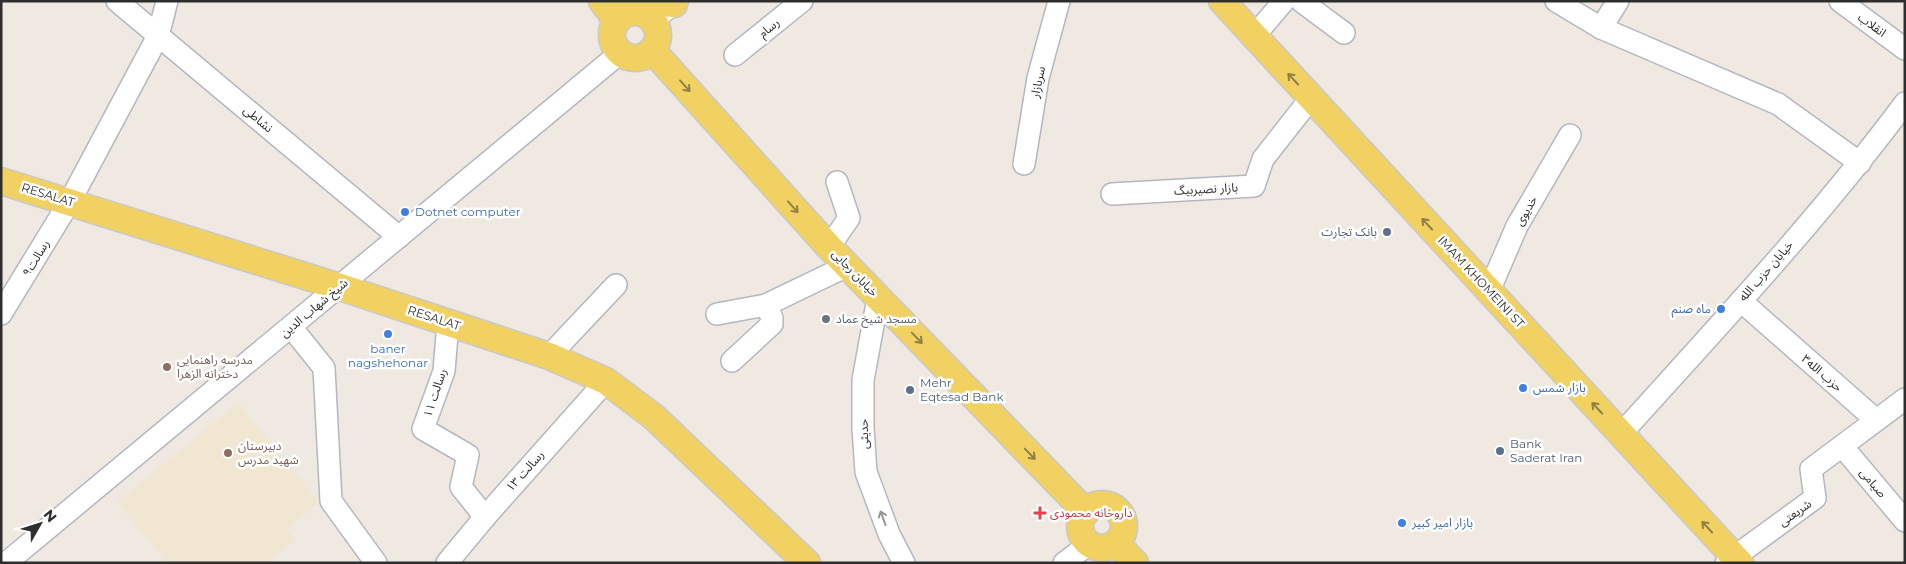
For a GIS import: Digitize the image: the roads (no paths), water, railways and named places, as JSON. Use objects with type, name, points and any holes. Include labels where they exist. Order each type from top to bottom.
[{"type":"main road","name":"IMAM KHOMEINI ST","points":[[1222,1],[1621,434],[1733,560]]},
{"type":"main road","points":[[615,8],[676,3]]},
{"type":"main road","points":[[615,8],[624,15],[632,12],[641,13],[652,21],[658,33],[657,42],[646,55],[637,58],[628,57],[620,53],[615,46],[612,37],[615,8]]},
{"type":"main road","name":"خیابان رجایی","points":[[652,50],[829,247],[1086,512]]},
{"type":"main road","name":"RESALAT","points":[[1,181],[340,287],[549,356],[606,381],[654,417],[807,563]]},
{"type":"main road","points":[[1105,504],[1118,511],[1124,524],[1121,538],[1116,543],[1103,548],[1089,544],[1084,538],[1080,525],[1086,512],[1091,507],[1105,504]]},
{"type":"main road","points":[[1116,543],[1135,563]]},
{"type":"street","name":"نشاطی","points":[[117,1],[399,237]]},
{"type":"street","name":"رسالت۹","points":[[1,314],[70,202],[158,36],[167,1]]},
{"type":"street","name":"رسام","points":[[735,55],[802,1]]},
{"type":"street","name":"سربازار","points":[[1024,164],[1038,78],[1059,1]]},
{"type":"street","points":[[1254,36],[1284,1]]},
{"type":"street","points":[[1301,1],[1344,33]]},
{"type":"street","points":[[1556,1],[1601,28],[1778,104],[1860,163]]},
{"type":"street","points":[[1601,28],[1618,1]]},
{"type":"street","name":"انقلاب","points":[[1840,1],[1905,49]]},
{"type":"street","points":[[652,21],[676,3]]},
{"type":"street","name":"شیخ شهاب الدین","points":[[6,563],[620,53]]},
{"type":"street","name":"بازار نصیربیگ","points":[[1112,194],[1254,186],[1263,159],[1311,98]]},
{"type":"street","name":"خیابان حزب الله","points":[[1621,434],[1741,301],[1860,163],[1905,103]]},
{"type":"street","name":"خدیوی","points":[[1489,291],[1517,226],[1570,135]]},
{"type":"street","points":[[829,247],[849,218],[837,182]]},
{"type":"street","points":[[717,314],[766,305],[847,266]]},
{"type":"street","points":[[549,356],[616,285]]},
{"type":"street","name":"حدیثی","points":[[878,298],[864,380],[863,428],[866,472],[889,534],[904,563]]},
{"type":"street","name":"حزب الله۳","points":[[1741,301],[1876,420]]},
{"type":"street","points":[[732,361],[772,324],[772,318],[766,305]]},
{"type":"street","name":"رسالت ۱۱","points":[[448,323],[444,371],[423,429],[468,455],[461,487],[485,517]]},
{"type":"street","points":[[291,327],[324,368],[331,502],[376,563]]},
{"type":"street","name":"رسالت ۱۳","points":[[447,563],[485,517],[606,381]]},
{"type":"street","points":[[1876,420],[1905,399]]},
{"type":"street","name":"شریعتی","points":[[1733,560],[1815,498],[1811,469],[1876,420]]},
{"type":"street","name":"صیامی","points":[[1842,446],[1905,521]]},
{"type":"street","points":[[1064,563],[1089,544]]},
{"type":"place","name":"Dotnet computer","points":[[405,212]]},
{"type":"place","name":"بانک تجارت","points":[[1387,232]]},
{"type":"place","name":"ماه صنم","points":[[1721,309]]},
{"type":"place","name":"مسجد شیخ عماد","points":[[826,319]]},
{"type":"place","name":"baner nagshehonar","points":[[388,334]]},
{"type":"place","name":"مدرسه راهنمایی دخترانه الزهرا","points":[[167,367]]},
{"type":"place","name":"بازار شمس","points":[[1523,388]]},
{"type":"place","name":"Mehr Eqtesad Bank","points":[[910,390]]},
{"type":"place","name":"Bank Saderat Iran","points":[[1500,451]]},
{"type":"place","name":"دبیرستان شهید مدرس","points":[[228,453]]},
{"type":"place","name":"داروخانه محمودی","points":[[1040,513]]},
{"type":"place","name":"بازار امیر کبیر","points":[[1402,523]]}]
